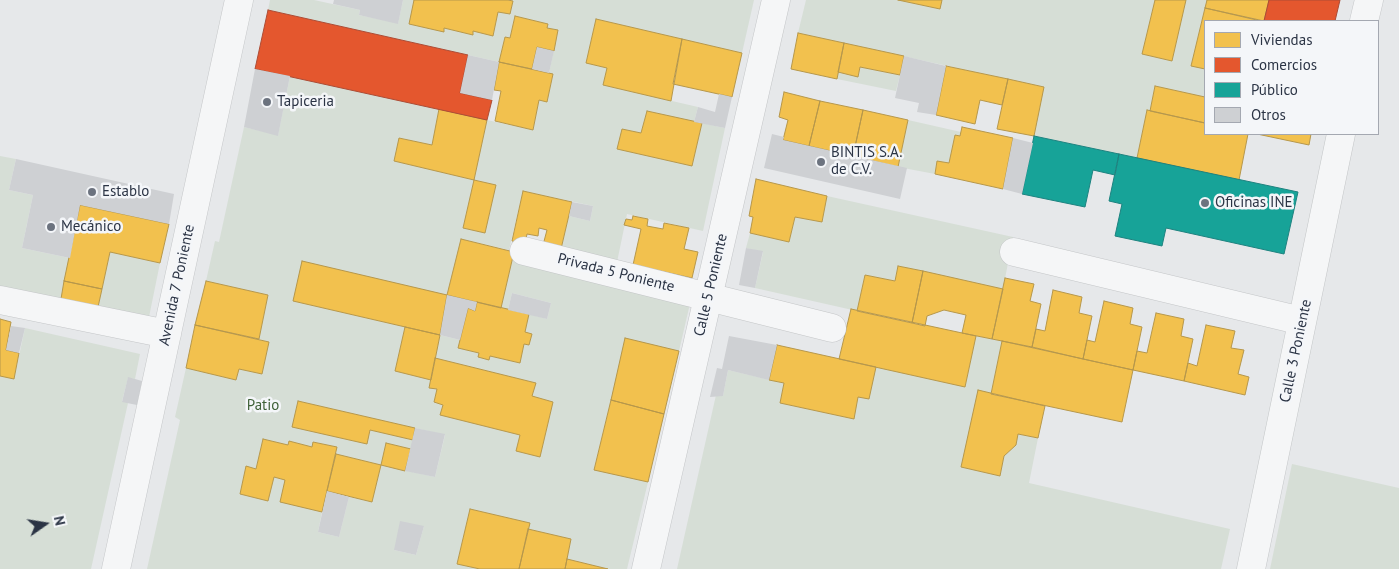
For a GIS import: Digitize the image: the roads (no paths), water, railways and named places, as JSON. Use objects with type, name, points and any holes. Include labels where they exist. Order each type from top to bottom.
[{"type":"street","name":"Avenida 7 Poniente","points":[[116,569],[239,0]]},
{"type":"street","name":"Calle 5 Poniente","points":[[646,569],[776,0]]},
{"type":"street","points":[[1364,20],[1369,0]]},
{"type":"street","name":"Calle 3 Poniente","points":[[1251,569],[1341,135]]},
{"type":"street","name":"Privada 5 Poniente","points":[[524,251],[832,328]]},
{"type":"street","points":[[1014,252],[1302,321]]},
{"type":"street","points":[[0,300],[167,334]]},
{"type":"place","name":"Tapiceria","points":[[267,102]]},
{"type":"place","name":"BINTIS S.A. de C.V.","points":[[821,162]]},
{"type":"place","name":"Establo","points":[[92,192]]},
{"type":"place","name":"Oficinas INE","points":[[1205,203]]},
{"type":"place","name":"Mecánico","points":[[51,227]]},
{"type":"park label","name":"Patio","points":[[263,406]]}]
